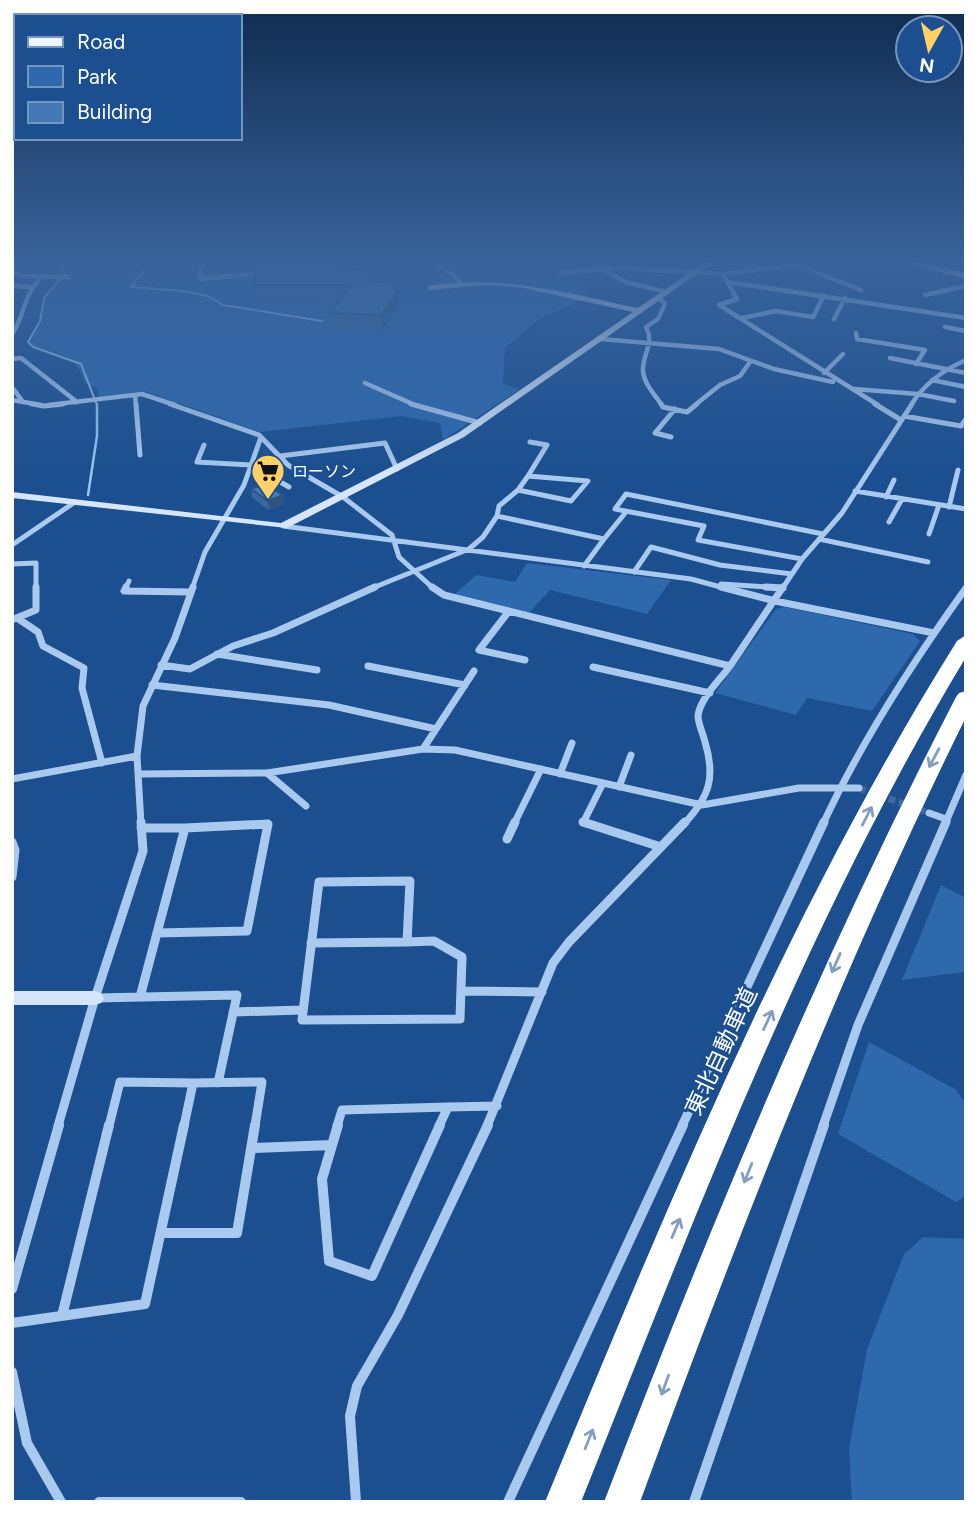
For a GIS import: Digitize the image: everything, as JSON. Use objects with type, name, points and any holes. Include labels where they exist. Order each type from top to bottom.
[{"type":"highway","name":"東北自動車道","points":[[563,1502],[738,1084],[825,898],[881,787],[966,641]]},
{"type":"highway","points":[[622,1502],[694,1307],[776,1101],[861,907],[914,796],[966,697]]},
{"type":"street","points":[[283,526],[397,470],[480,423],[610,333]]},
{"type":"street","points":[[648,333],[651,343],[643,376],[663,407],[687,412],[720,385],[740,376],[750,362]]},
{"type":"street","points":[[764,333],[824,373],[902,418],[961,426],[966,419]]},
{"type":"street","points":[[856,333],[857,339],[925,350],[916,364]]},
{"type":"street","points":[[601,339],[719,349],[750,362],[841,383]]},
{"type":"street","points":[[824,373],[843,354]]},
{"type":"street","points":[[12,359],[21,358],[76,402]]},
{"type":"street","points":[[890,358],[966,373]]},
{"type":"street","points":[[356,1502],[351,1454],[351,1416],[357,1386],[398,1315],[497,1105],[553,963],[569,942],[702,805],[706,796],[711,761],[698,717],[702,703],[802,559],[842,513],[918,394],[944,370],[966,360]]},
{"type":"street","points":[[932,380],[966,387]]},
{"type":"street","points":[[365,383],[421,408],[480,423]]},
{"type":"street","points":[[12,387],[23,402]]},
{"type":"street","points":[[850,389],[918,394],[954,401]]},
{"type":"street","points":[[12,400],[44,406],[142,394],[261,437],[288,465],[343,497],[391,535],[399,556],[413,571],[444,595],[730,666]]},
{"type":"street","points":[[135,395],[140,455]]},
{"type":"street","points":[[671,437],[654,433],[676,410]]},
{"type":"street","points":[[12,1289],[95,998],[143,851],[137,756],[144,706],[175,638],[205,552],[244,485],[261,437]]},
{"type":"street","points":[[161,665],[190,668],[216,654],[273,633],[469,549],[483,537],[497,516],[499,506],[518,490],[547,445],[530,442]]},
{"type":"street","points":[[280,457],[384,443],[397,470]]},
{"type":"street","points":[[204,445],[197,463],[251,465],[289,487]]},
{"type":"street","points":[[949,507],[958,470]]},
{"type":"street","points":[[518,490],[571,501],[588,481],[528,476]]},
{"type":"street","points":[[886,497],[894,480]]},
{"type":"street","points":[[855,491],[966,509]]},
{"type":"street","points":[[802,559],[737,550],[698,540],[704,526],[615,509],[626,494],[928,562]]},
{"type":"street","points":[[12,495],[393,539],[703,582],[783,588]]},
{"type":"street","points":[[889,522],[902,499]]},
{"type":"street","points":[[12,545],[30,529],[49,522],[75,502]]},
{"type":"street","points":[[929,534],[939,505]]},
{"type":"street","points":[[584,566],[626,512]]},
{"type":"street","points":[[497,516],[604,539]]},
{"type":"street","points":[[634,572],[651,547],[720,565],[792,574]]},
{"type":"street","points":[[12,564],[36,563],[36,610],[15,619]]},
{"type":"street","points":[[129,580],[124,592],[190,592]]},
{"type":"street","points":[[703,582],[775,601],[934,633]]},
{"type":"street","points":[[508,1502],[840,787],[934,633],[966,588]]},
{"type":"street","points":[[509,611],[479,650],[525,660]]},
{"type":"street","points":[[15,619],[38,632],[43,646],[84,667],[82,688],[102,763]]},
{"type":"street","points":[[216,654],[317,670]]},
{"type":"street","points":[[368,666],[465,685]]},
{"type":"street","points":[[593,667],[710,693]]},
{"type":"street","points":[[424,749],[474,671]]},
{"type":"street","points":[[152,685],[329,705],[436,729]]},
{"type":"street","points":[[560,774],[572,743]]},
{"type":"street","points":[[138,775],[267,773],[424,749],[455,750],[702,805],[799,788],[859,788]]},
{"type":"street","points":[[619,787],[631,755]]},
{"type":"street","points":[[12,779],[137,756]]},
{"type":"street","points":[[507,839],[541,769]]},
{"type":"street","points":[[267,773],[306,806]]},
{"type":"street","points":[[694,1502],[858,1025],[965,780]]},
{"type":"street","points":[[603,783],[583,823],[661,847]]},
{"type":"street","points":[[929,813],[946,819]]},
{"type":"street","points":[[141,828],[268,824],[247,931],[158,933]]},
{"type":"street","points":[[140,997],[185,828]]},
{"type":"street","points":[[12,842],[15,850],[12,877]]},
{"type":"street","points":[[311,943],[434,942],[462,957],[460,1019],[302,1020],[311,943],[319,882],[410,881],[407,942]]},
{"type":"street","points":[[461,991],[541,992]]},
{"type":"street","points":[[12,998],[237,995],[218,1083]]},
{"type":"street","points":[[233,1012],[303,1010]]},
{"type":"street","points":[[62,1316],[120,1082],[262,1082],[237,1233],[161,1233]]},
{"type":"street","points":[[12,1323],[145,1304],[192,1083]]},
{"type":"street","points":[[448,1107],[372,1276],[329,1261],[322,1179],[342,1110],[497,1105]]},
{"type":"street","points":[[253,1148],[332,1146]]},
{"type":"street","points":[[12,1372],[27,1443],[61,1502]]},
{"type":"street","points":[[99,1502],[241,1502]]},
{"type":"green space","points":[[33,333],[524,333],[505,348],[503,384],[520,389],[443,440],[440,423],[401,416],[260,432],[144,391],[99,397],[97,388],[85,383],[74,362],[28,342]]},
{"type":"green space","points":[[527,563],[671,580],[647,614],[550,590],[529,613],[454,595],[476,575],[515,582]]},
{"type":"green space","points":[[785,607],[913,634],[920,641],[872,711],[807,698],[796,715],[715,693],[776,609]]},
{"type":"green space","points":[[941,885],[966,898],[966,972],[902,980]]},
{"type":"green space","points":[[869,1042],[955,1089],[964,1101],[966,1099],[966,1196],[956,1202],[838,1134]]},
{"type":"green space","points":[[923,1237],[966,1239],[966,1502],[852,1502],[849,1449],[867,1349],[904,1254]]},
{"type":"building","points":[[265,484],[283,495],[268,501],[251,489]]},
{"type":"waterway","points":[[33,333],[28,342],[33,347],[81,364],[97,405]]},
{"type":"waterway","points":[[88,495],[97,436],[97,405]]},
{"type":"tunnel","points":[[859,788],[929,813]]},
{"type":"place","name":"ローソン","points":[[268,501]]}]
